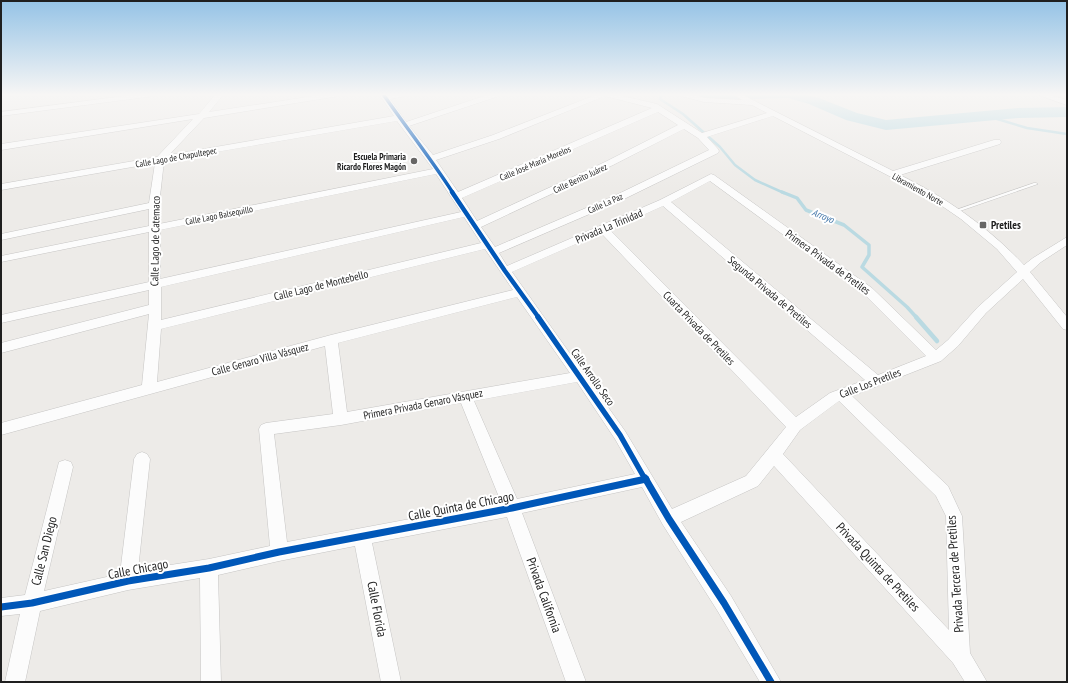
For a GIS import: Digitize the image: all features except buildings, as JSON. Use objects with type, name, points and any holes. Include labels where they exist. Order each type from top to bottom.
[{"type":"street","points":[[1,147],[130,126]]},
{"type":"street","points":[[160,159],[192,126]]},
{"type":"street","name":"Calle Lago de Chapultepec","points":[[1,187],[160,159],[370,126]]},
{"type":"street","name":"Calle Arrollo Seco","points":[[405,126],[434,165],[466,214],[620,435],[669,519],[724,603],[771,682]]},
{"type":"street","name":"Calle Lago Balsequillo","points":[[1,259],[154,228],[434,165],[496,136],[522,126]]},
{"type":"street","name":"Calle José María Morelos","points":[[455,197],[620,126]]},
{"type":"street","points":[[683,126],[705,135],[734,126]]},
{"type":"street","name":"Calle Benito Juárez","points":[[475,226],[610,164],[683,126]]},
{"type":"street","name":"Libramiento Norte","points":[[800,126],[929,193],[955,211],[1001,247],[1024,272],[1067,326]]},
{"type":"street","name":"Calle La Paz","points":[[490,248],[618,198],[715,151],[705,135]]},
{"type":"street","points":[[892,174],[997,142]]},
{"type":"street","name":"Calle Lago de Catemaco","points":[[149,388],[155,326],[154,205],[160,159]]},
{"type":"street","name":"Privada La Trinidad","points":[[505,270],[664,202],[711,177]]},
{"type":"street","name":"Primera Privada de Pretiles","points":[[711,177],[868,291],[936,358]]},
{"type":"street","name":"Segunda Privada de Pretiles","points":[[664,202],[877,382]]},
{"type":"street","points":[[1,237],[154,205]]},
{"type":"street","points":[[1,319],[466,214]]},
{"type":"street","name":"Cuarta Privada de Pretiles","points":[[603,229],[795,426]]},
{"type":"street","name":"Calle Los Pretiles","points":[[669,519],[752,481],[774,455],[795,426],[835,396],[877,382],[936,358],[954,343],[982,310],[1037,260],[1067,240]]},
{"type":"street","name":"Calle Lago de Montebello","points":[[155,326],[490,248]]},
{"type":"street","name":"Calle Genaro Villa Vásquez","points":[[1,429],[331,340],[521,292]]},
{"type":"street","points":[[1,348],[155,308]]},
{"type":"street","points":[[331,340],[341,419]]},
{"type":"street","name":"Primera Privada Genaro Vásquez","points":[[279,552],[266,429],[341,419],[580,376]]},
{"type":"street","name":"Privada Tercera de Pretiles","points":[[841,394],[942,491],[954,516],[960,656]]},
{"type":"street","name":"Privada California","points":[[465,396],[512,508],[576,682]]},
{"type":"street","name":"Privada Quinta de Pretiles","points":[[774,455],[960,656],[977,682]]},
{"type":"street","points":[[128,582],[142,459]]},
{"type":"street","name":"Calle San Diego","points":[[15,682],[32,603],[65,467]]},
{"type":"street","name":"Calle Quinta de Chicago","points":[[279,552],[512,508],[646,479]]},
{"type":"street","name":"Calle Florida","points":[[362,536],[392,682]]},
{"type":"street","name":"Calle Chicago","points":[[1,607],[32,603],[128,582],[208,568],[279,552]]},
{"type":"street","points":[[208,568],[211,682]]},
{"type":"lane","points":[[955,211],[1036,184]]},
{"type":"waterway","name":"Arroyo","points":[[696,126],[720,147],[735,165],[755,180],[784,193]]},
{"type":"waterway","points":[[1020,126],[1067,134]]},
{"type":"waterway","name":"Arroyo","points":[[782,192],[797,198],[806,210],[844,225],[869,245],[869,255],[862,267],[907,307],[917,318]]},
{"type":"waterway","name":"Arroyo","points":[[916,317],[937,341]]},
{"type":"cycle path","points":[[405,126],[431,159],[505,271],[620,435],[669,519],[724,603],[771,682]]},
{"type":"cycle path","points":[[1,607],[32,603],[128,581],[209,568],[279,552],[512,508],[646,479]]},
{"type":"place","name":"Escuela Primaria Ricardo Flores Magón","points":[[414,161]]},
{"type":"place","name":"Pretiles","points":[[983,225]]}]
